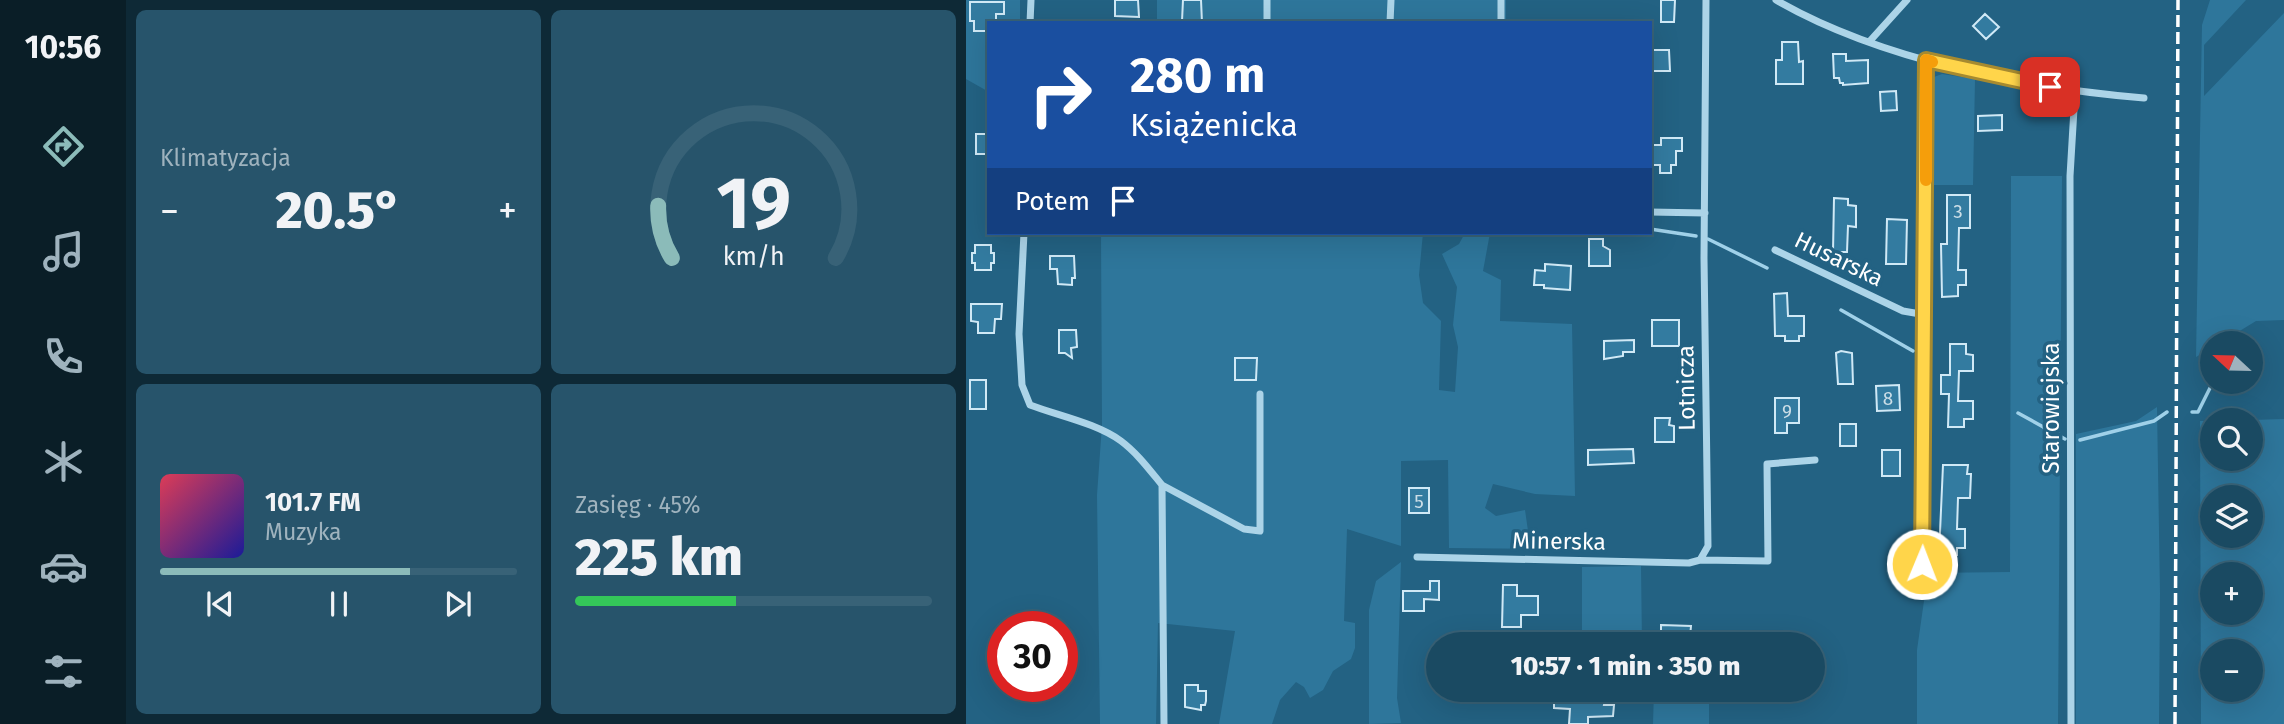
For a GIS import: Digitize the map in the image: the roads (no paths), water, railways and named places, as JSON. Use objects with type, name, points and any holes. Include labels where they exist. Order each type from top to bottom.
[{"type":"street","points":[[1030,21],[1031,0]]},
{"type":"street","points":[[1267,0],[1267,21]]},
{"type":"street","points":[[1390,21],[1391,0]]},
{"type":"street","points":[[1501,0],[1501,19]]},
{"type":"street","name":"Lotnicza","points":[[1700,560],[1708,546],[1704,258],[1706,0]]},
{"type":"street","points":[[1776,0],[1804,16],[1868,42],[1926,60],[2075,92],[2144,98]]},
{"type":"street","points":[[1868,42],[1907,0]]},
{"type":"street","points":[[1922,564],[1926,60]]},
{"type":"street","name":"Starowiejska","points":[[2071,724],[2070,177],[2075,92]]},
{"type":"street","points":[[1652,212],[1705,213]]},
{"type":"street","points":[[1024,235],[1019,334],[1022,385],[1030,405],[1103,431],[1120,441],[1143,461],[1161,485],[1244,529],[1260,531],[1261,394]]},
{"type":"street","name":"Husarska","points":[[1775,250],[1903,311],[1926,315]]},
{"type":"street","points":[[1700,560],[1768,561],[1768,464],[1815,460]]},
{"type":"street","points":[[1161,485],[1164,724]]},
{"type":"street","name":"Minerska","points":[[1418,557],[1689,563],[1700,560]]},
{"type":"waterway","points":[[1652,229],[1696,236]]},
{"type":"waterway","points":[[1708,239],[1767,268]]},
{"type":"waterway","points":[[1841,310],[1913,351]]},
{"type":"waterway","points":[[2192,412],[2198,412],[2207,394]]},
{"type":"waterway","points":[[2080,440],[2154,421],[2167,412]]},
{"type":"waterway","points":[[2018,413],[2065,439]]},
{"type":"railway","points":[[2175,724],[2178,0]]}]
